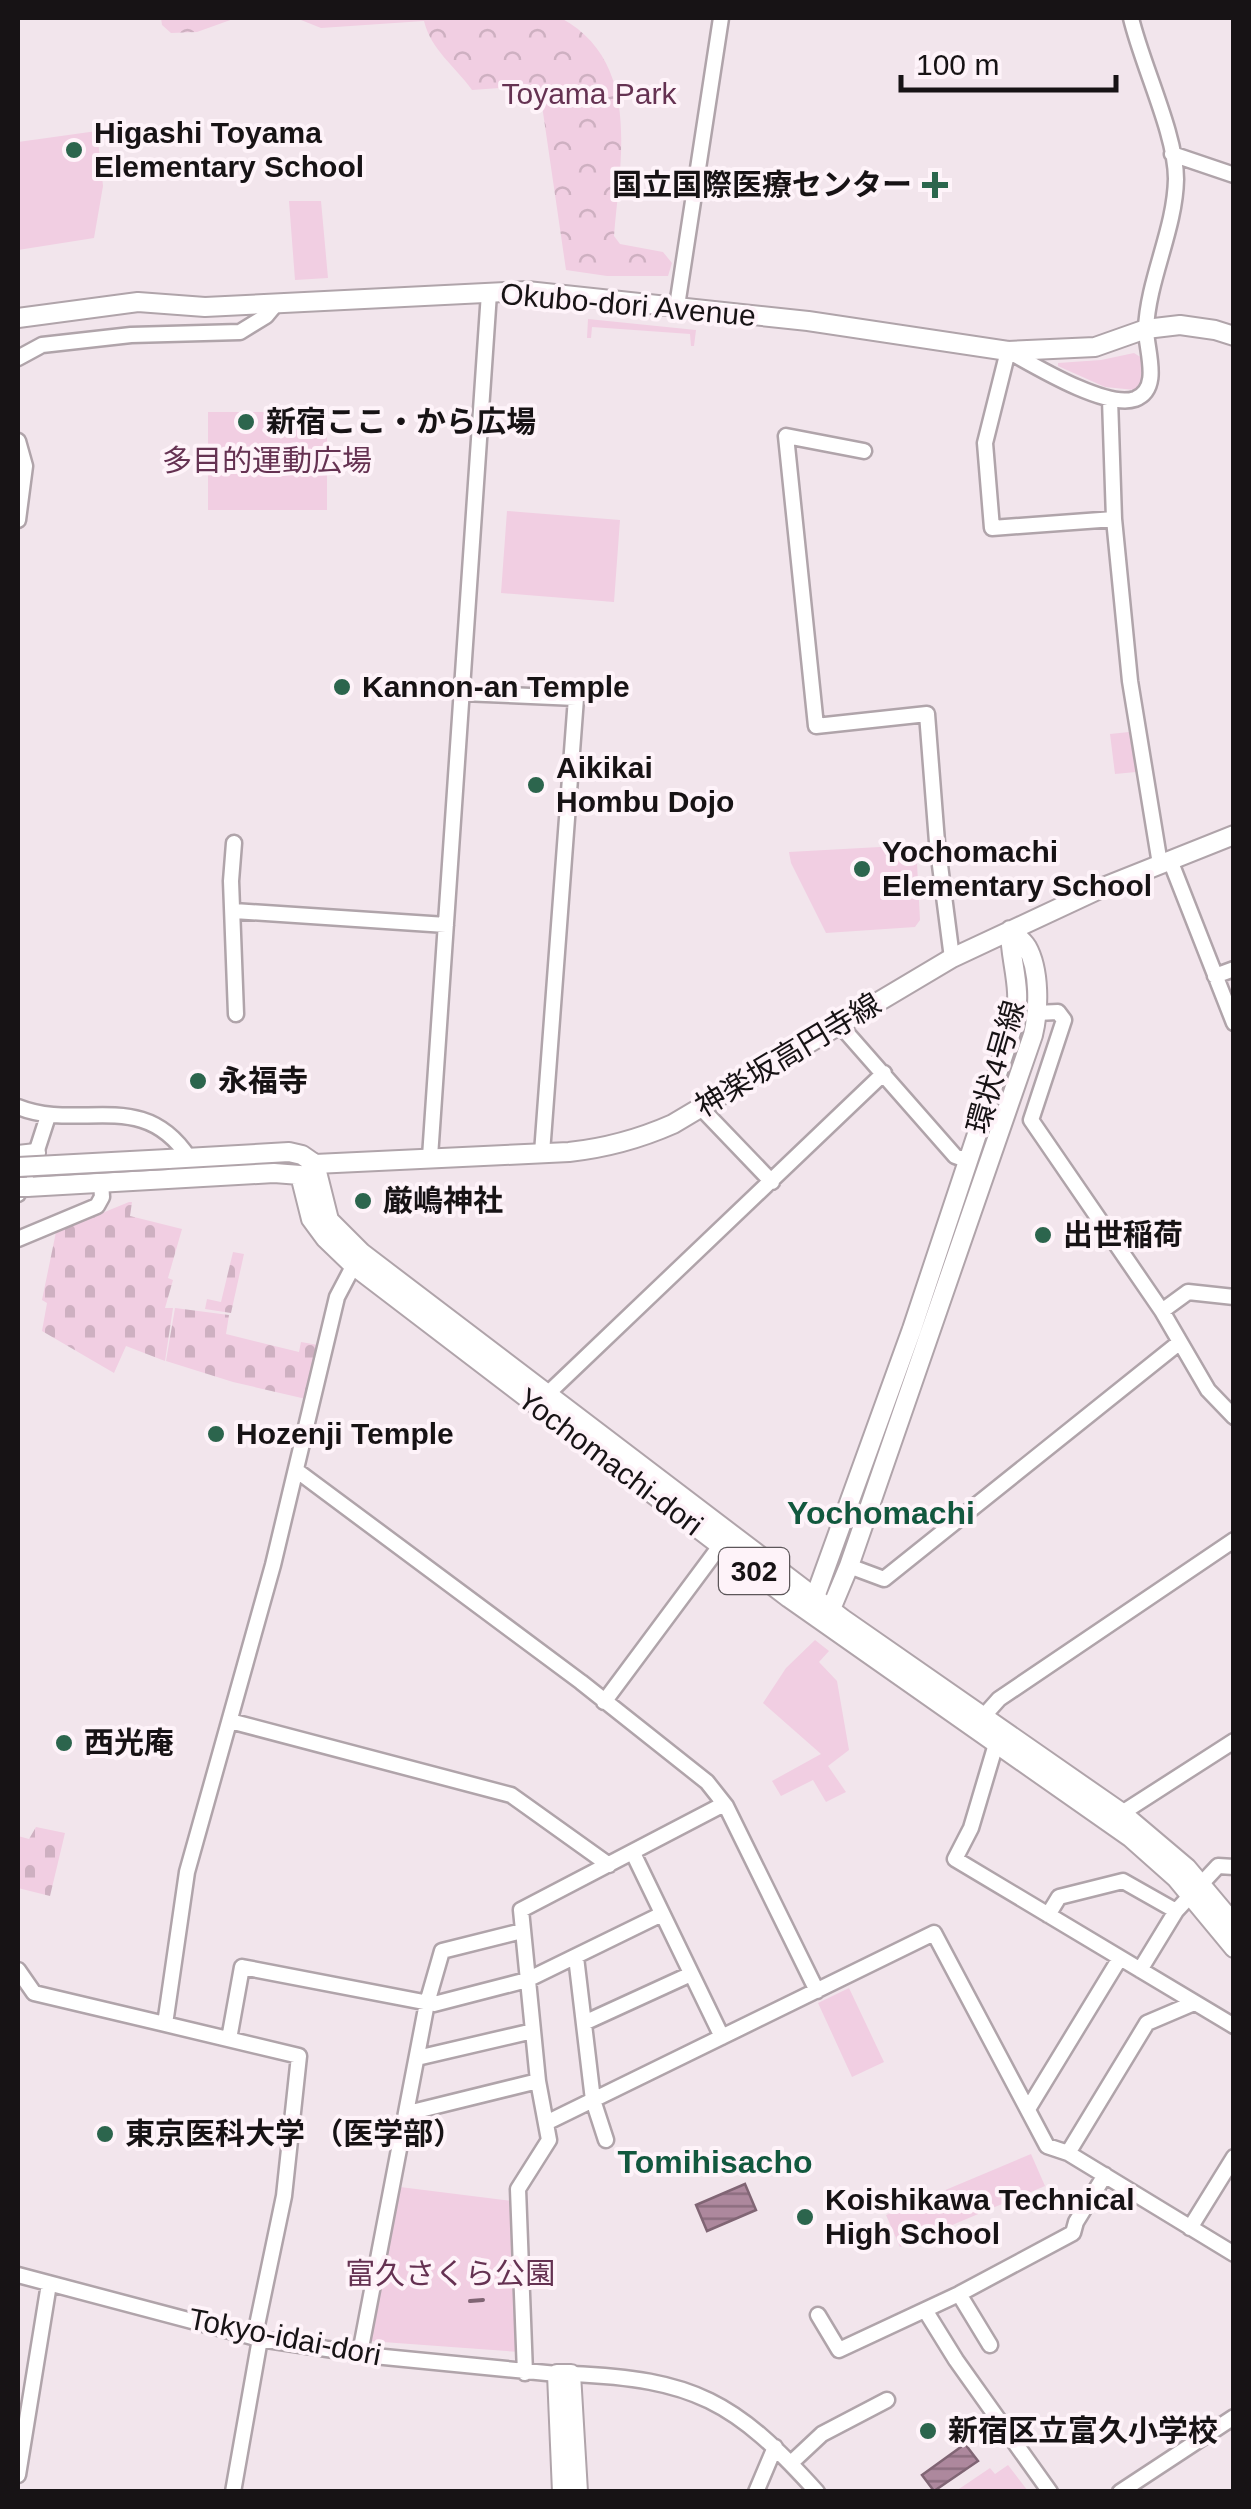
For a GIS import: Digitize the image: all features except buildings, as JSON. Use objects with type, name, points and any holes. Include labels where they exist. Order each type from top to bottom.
[{"type":"main road","name":"Okubo-dori Avenue","points":[[18,318],[138,302],[204,306],[549,293],[808,320],[1008,351],[1095,346],[1146,329],[1180,325],[1234,336]]},
{"type":"main road","name":"神楽坂高円寺線","points":[[21,1189],[623,1144],[673,1124],[952,958],[1234,835]]},
{"type":"main road","name":"環状4号線","points":[[824,1614],[849,1566],[1028,1051],[1036,1013],[1032,960],[1026,944],[1010,930]]},
{"type":"main road","name":"環状4号線","points":[[815,1597],[1017,1010],[1018,982],[1010,952],[1010,930]]},
{"type":"main road","points":[[18,1167],[289,1152],[302,1155],[308,1169]]},
{"type":"main road","name":"Yochomachi-dori","points":[[308,1169],[330,1220],[357,1259],[542,1400],[815,1597],[824,1614],[996,1744],[1131,1838],[1234,1924]]},
{"type":"main road","name":"Yochomachi-dori","points":[[542,1400],[720,1546],[1122,1813],[1196,1890],[1234,1948]]},
{"type":"main road","points":[[562,2492],[564,2374]]},
{"type":"main road","points":[[564,2374],[578,2492]]},
{"type":"street","points":[[677,306],[721,18]]},
{"type":"street","points":[[1114,519],[992,528],[985,443],[1008,351],[1110,399],[1137,398],[1150,382],[1146,329],[1176,181],[1172,154],[1132,18]]},
{"type":"street","points":[[1172,154],[1234,176]]},
{"type":"street","points":[[430,1158],[489,293]]},
{"type":"street","points":[[18,358],[42,345],[131,335],[240,332],[266,316],[276,304]]},
{"type":"street","points":[[1110,399],[1114,519],[1130,681],[1165,862],[1234,1022]]},
{"type":"street","points":[[864,451],[786,436],[816,726],[927,714],[937,842],[952,958]]},
{"type":"street","points":[[18,441],[25,466],[18,520]]},
{"type":"street","points":[[462,693],[576,698],[542,1153]]},
{"type":"street","points":[[234,843],[231,882],[236,1014]]},
{"type":"street","points":[[234,911],[446,926]]},
{"type":"street","points":[[1215,976],[1234,969]]},
{"type":"street","points":[[1036,1013],[1058,1012],[1064,1020],[1031,1120],[1162,1311],[1208,1390],[1234,1417]]},
{"type":"street","points":[[840,1024],[956,1156],[968,1161]]},
{"type":"street","points":[[542,1400],[884,1073]]},
{"type":"street","points":[[18,1107],[48,1116],[106,1114],[150,1123],[169,1132],[189,1158]]},
{"type":"street","points":[[701,1108],[772,1182]]},
{"type":"street","points":[[21,1189],[27,1154],[48,1116]]},
{"type":"street","points":[[18,1240],[96,1206],[100,1202],[101,1182]]},
{"type":"street","points":[[164,2024],[187,1872],[296,1470],[337,1297],[357,1259]]},
{"type":"street","points":[[1162,1311],[1188,1292],[1234,1296]]},
{"type":"street","points":[[849,1566],[884,1579],[1180,1342]]},
{"type":"street","points":[[296,1470],[707,1782],[724,1804],[816,1990]]},
{"type":"street","points":[[982,1718],[999,1699],[1234,1540]]},
{"type":"street","points":[[604,1702],[720,1546]]},
{"type":"street","points":[[230,1721],[511,1795],[609,1865]]},
{"type":"street","points":[[1122,1813],[1234,1741]]},
{"type":"street","points":[[996,1744],[971,1828],[956,1859],[1234,2026]]},
{"type":"street","points":[[525,2372],[518,2189],[548,2140],[538,2081],[521,1910],[724,1804]]},
{"type":"street","points":[[632,1853],[722,2037]]},
{"type":"street","points":[[1140,1970],[1176,1910],[1218,1866],[1234,1867]]},
{"type":"street","points":[[1048,1915],[1059,1898],[1123,1880],[1176,1910]]},
{"type":"street","points":[[229,2040],[242,1968],[427,2004],[528,1980],[662,1914]]},
{"type":"street","points":[[360,2353],[427,2004],[442,1950],[522,1932]]},
{"type":"street","points":[[546,2123],[934,1933],[1048,2146],[1068,2153],[1234,2254]]},
{"type":"street","points":[[576,1957],[594,2100],[606,2140]]},
{"type":"street","points":[[1028,2110],[1120,1958]]},
{"type":"street","points":[[18,1970],[34,1993],[299,2056],[284,2196],[256,2330],[260,2339],[233,2492]]},
{"type":"street","points":[[584,2024],[691,1974]]},
{"type":"street","points":[[1068,2153],[1147,2023],[1194,2003]]},
{"type":"street","points":[[417,2058],[533,2031]]},
{"type":"street","points":[[408,2113],[538,2081]]},
{"type":"street","points":[[1190,2228],[1234,2158]]},
{"type":"street","points":[[818,2316],[839,2350],[960,2294],[1073,2233],[1105,2176]]},
{"type":"street","name":"Tokyo-idai-dori","points":[[18,2275],[260,2339],[525,2372],[624,2377],[676,2387],[731,2410],[775,2447],[817,2492]]},
{"type":"street","points":[[18,2475],[49,2284]]},
{"type":"street","points":[[960,2294],[990,2346]]},
{"type":"street","points":[[925,2310],[1050,2492]]},
{"type":"street","points":[[791,2463],[822,2434],[887,2400]]},
{"type":"street","points":[[1120,2492],[1234,2417]]},
{"type":"street","points":[[756,2492],[775,2447]]},
{"type":"green space","points":[[161,18],[236,18],[197,32],[171,33],[162,25]]},
{"type":"green space","name":"Toyama Park","points":[[296,18],[561,18],[587,37],[604,60],[615,86],[621,145],[614,236],[620,244],[663,252],[672,263],[668,276],[607,276],[566,270],[539,85],[472,90],[438,49],[424,21],[321,28]]},
{"type":"green space","points":[[97,131],[103,186],[94,238],[18,250],[18,142]]},
{"type":"green space","points":[[289,201],[321,201],[328,278],[295,280]]},
{"type":"green space","points":[[588,319],[696,330],[694,346],[690,334],[592,327],[591,338],[587,338]]},
{"type":"green space","points":[[1134,353],[1142,358],[1142,383],[1135,390],[1105,387],[1058,366],[1058,363]]},
{"type":"green space","name":"多目的運動広場","points":[[208,412],[327,412],[332,473],[327,474],[327,510],[208,510],[208,474],[202,473],[202,448],[208,447]]},
{"type":"green space","points":[[507,511],[620,520],[614,602],[501,593]]},
{"type":"green space","points":[[1129,732],[1136,772],[1115,774],[1110,734]]},
{"type":"green space","points":[[916,845],[920,920],[915,927],[826,933],[789,852]]},
{"type":"green space","points":[[129,1202],[130,1216],[182,1229],[168,1278],[173,1280],[165,1308],[173,1308],[165,1361],[126,1346],[114,1373],[42,1331],[47,1303],[42,1300],[56,1232]]},
{"type":"green space","points":[[233,1252],[244,1254],[231,1313],[205,1309],[207,1299],[221,1302]]},
{"type":"green space","points":[[175,1308],[229,1315],[226,1334],[299,1352],[301,1342],[318,1345],[306,1399],[166,1361]]},
{"type":"green space","points":[[815,1640],[829,1651],[819,1662],[837,1681],[849,1750],[828,1766],[846,1792],[826,1802],[813,1780],[781,1796],[772,1781],[821,1754],[763,1703],[786,1668]]},
{"type":"green space","points":[[36,1827],[65,1833],[50,1896],[18,1888],[18,1836],[29,1839]]},
{"type":"green space","points":[[849,1988],[884,2062],[852,2077],[818,2003]]},
{"type":"green space","points":[[1031,2154],[1045,2186],[900,2247],[886,2215]]},
{"type":"green space","name":"富久さくら公園","points":[[400,2187],[513,2201],[520,2352],[369,2341]]},
{"type":"green space","points":[[1008,2465],[1028,2491],[956,2491],[990,2468],[995,2474]]},
{"type":"shaded area","points":[[745,2184],[756,2210],[707,2231],[696,2205]]},
{"type":"shaded area","points":[[965,2444],[978,2461],[934,2491],[922,2475]]},
{"type":"waterway","points":[[470,2301],[483,2300]]},
{"type":"place","name":"Higashi Toyama Elementary School","points":[[74,150]]},
{"type":"place","name":"国立国際医療センター","points":[[935,185]]},
{"type":"place","name":"新宿ここ・から広場","points":[[246,422]]},
{"type":"place","name":"Kannon-an Temple","points":[[342,687]]},
{"type":"place","name":"Aikikai Hombu Dojo","points":[[536,785]]},
{"type":"place","name":"Yochomachi Elementary School","points":[[862,869]]},
{"type":"place","name":"永福寺","points":[[198,1081]]},
{"type":"place","name":"厳嶋神社","points":[[363,1201]]},
{"type":"place","name":"出世稲荷","points":[[1043,1235]]},
{"type":"place","name":"Hozenji Temple","points":[[216,1434]]},
{"type":"place","name":"西光庵","points":[[64,1743]]},
{"type":"place","name":"東京医科大学 （医学部）","points":[[105,2134]]},
{"type":"place","name":"Koishikawa Technical High School","points":[[805,2217]]},
{"type":"place","name":"新宿区立富久小学校","points":[[928,2431]]},
{"type":"district","name":"Yochomachi","points":[[881,1513]]},
{"type":"district","name":"Tomihisacho","points":[[715,2162]]}]
